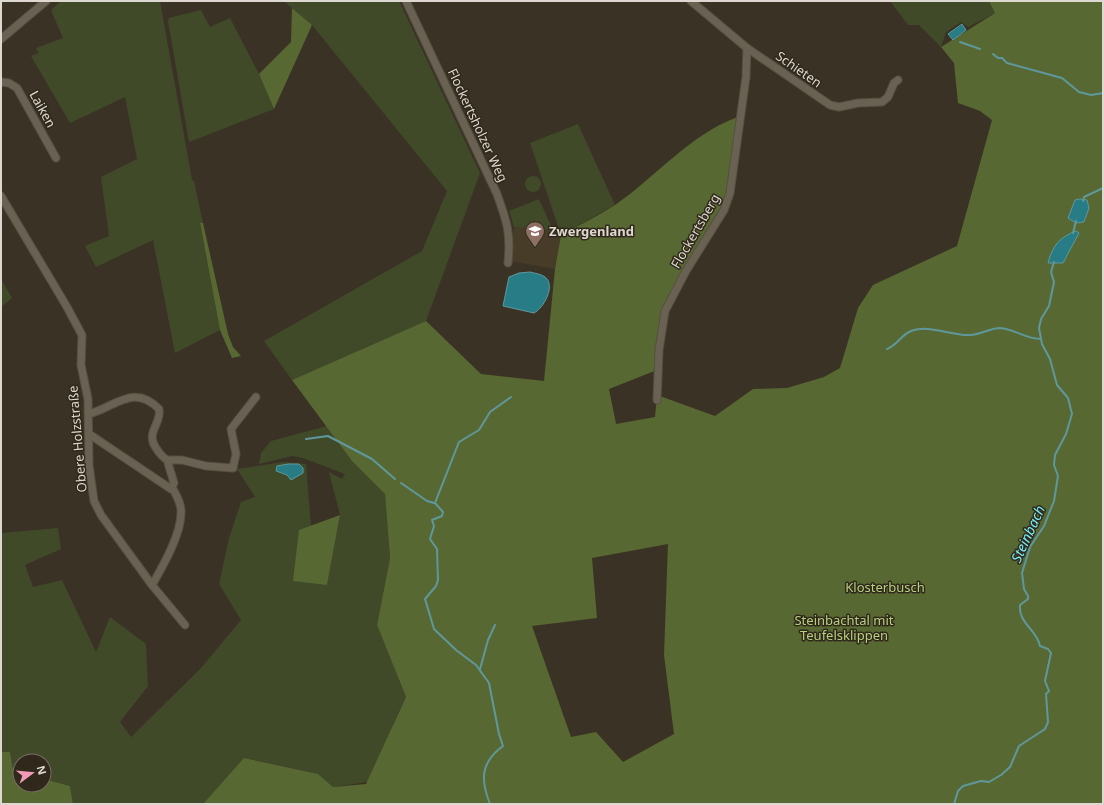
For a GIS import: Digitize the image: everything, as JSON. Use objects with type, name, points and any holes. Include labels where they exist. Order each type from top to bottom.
[{"type":"street","points":[[1,39],[46,1]]},
{"type":"street","name":"Flockertsholzer Weg","points":[[406,1],[497,194],[509,228],[510,242],[508,263]]},
{"type":"street","name":"Schieten","points":[[691,1],[747,48],[825,102],[836,107],[846,107],[858,103],[882,102],[888,96],[894,83],[898,80]]},
{"type":"street","name":"Flockertsberg","points":[[657,400],[659,350],[665,311],[686,271],[724,210],[730,193],[746,77],[747,48]]},
{"type":"street","name":"Laiken","points":[[1,82],[9,83],[17,88],[56,158]]},
{"type":"street","name":"Obere Holzstraße","points":[[1,196],[79,329],[82,340],[80,365],[88,399],[89,465],[94,501],[101,515],[152,585],[185,625]]},
{"type":"street","points":[[89,414],[100,411],[130,396],[142,398],[159,409],[160,413],[151,433],[152,441],[158,451],[169,461],[174,480],[172,487],[180,505],[180,518],[172,546],[152,585]]},
{"type":"street","points":[[169,461],[174,459],[206,466],[233,468],[236,454],[231,429],[256,397]]},
{"type":"street","points":[[89,434],[108,445],[168,488],[172,487]]},
{"type":"shaded area","name":"Zwergenland","points":[[514,227],[553,230],[561,235],[555,269],[510,261]]},
{"type":"green space","points":[[61,1],[160,1],[192,180],[194,181],[203,223],[200,224],[220,330],[175,353],[153,240],[96,267],[85,246],[109,236],[101,177],[137,159],[125,97],[70,123],[31,56],[39,53],[36,48],[63,38],[51,10]]},
{"type":"green space","points":[[284,1],[399,1],[480,173],[426,321],[292,380],[264,341],[422,251],[447,191],[312,25]]},
{"type":"green space","points":[[890,1],[989,1],[995,13],[968,27],[961,22],[946,32],[941,47],[919,25],[908,25]]},
{"type":"green space","name":"Klosterbusch","points":[[989,1],[1103,1],[1103,804],[203,804],[244,758],[318,774],[333,787],[366,784],[406,697],[377,625],[390,558],[385,494],[352,461],[292,380],[426,321],[481,374],[544,381],[555,269],[561,235],[615,205],[704,134],[738,117],[730,184],[723,208],[662,315],[657,370],[609,389],[616,424],[655,417],[657,395],[715,416],[753,389],[787,388],[824,377],[840,368],[858,308],[873,285],[957,246],[992,120],[980,111],[958,103],[954,63],[941,47],[995,13]],"holes":[[[668,544],[664,655],[674,734],[623,762],[596,732],[571,737],[532,626],[597,618],[592,558]]]},
{"type":"green space","points":[[292,8],[312,25],[274,109],[259,74],[291,42]]},
{"type":"green space","points":[[201,10],[210,27],[230,18],[259,74],[274,109],[189,142],[168,21],[169,18]]},
{"type":"green space","points":[[578,124],[615,205],[561,235],[530,143]]},
{"type":"green space","points":[[530,176],[536,176],[541,181],[539,190],[536,192],[530,192],[525,187],[525,181]]},
{"type":"green space","points":[[539,199],[553,230],[514,227],[509,211]]},
{"type":"green space","points":[[200,223],[203,223],[228,334],[233,347],[241,356],[232,358],[220,330]]},
{"type":"green space","points":[[1,279],[12,298],[1,307]]},
{"type":"green space","points":[[327,426],[352,461],[385,494],[390,558],[377,625],[406,697],[392,727],[470,683],[366,786],[367,782],[333,787],[318,774],[245,758],[203,804],[73,804],[70,786],[52,781],[52,753],[12,753],[12,764],[10,752],[1,752],[1,533],[58,528],[61,549],[25,565],[33,587],[62,580],[96,652],[110,617],[146,644],[148,686],[120,722],[131,737],[201,668],[241,620],[219,584],[229,538],[241,502],[255,497],[237,469],[284,462],[306,464],[311,526],[299,530],[327,585],[340,515],[329,472],[342,479],[345,474],[303,458],[292,456],[259,464],[261,453],[271,441]]},
{"type":"green space","points":[[340,515],[327,585],[293,581],[299,530]]},
{"type":"green space","points":[[1,752],[10,752],[12,764],[12,793],[52,793],[52,781],[70,786],[73,804],[1,804]]},
{"type":"water","points":[[962,24],[966,30],[953,40],[948,34]]},
{"type":"water","points":[[1075,200],[1087,200],[1089,208],[1084,222],[1076,223],[1068,218]]},
{"type":"water","points":[[1076,231],[1079,233],[1063,263],[1048,263],[1054,247],[1061,239]]},
{"type":"water","points":[[530,272],[545,277],[548,281],[549,291],[545,302],[534,313],[503,306],[509,277],[519,273]]},
{"type":"water","points":[[299,464],[303,468],[303,473],[291,480],[287,475],[276,471],[277,466]]},
{"type":"waterway","points":[[960,42],[980,49]]},
{"type":"waterway","points":[[993,54],[998,58],[1002,58],[1007,63],[1062,78],[1079,92],[1091,95],[1103,93]]},
{"type":"waterway","name":"Steinbach","points":[[1083,201],[1084,197],[1103,188]]},
{"type":"waterway","name":"Steinbach","points":[[1073,233],[1076,221]]},
{"type":"waterway","name":"Steinbach","points":[[954,804],[958,791],[963,786],[981,781],[989,782],[1001,775],[1010,767],[1019,746],[1045,729],[1048,722],[1046,694],[1049,691],[1045,681],[1051,653],[1048,649],[1040,646],[1035,635],[1022,617],[1020,605],[1028,599],[1024,589],[1022,573],[1030,547],[1044,526],[1054,501],[1058,476],[1054,465],[1055,455],[1066,434],[1072,414],[1068,398],[1057,385],[1050,359],[1042,344],[1039,328],[1041,319],[1049,306],[1054,282],[1051,272],[1054,262]]},
{"type":"waterway","points":[[887,349],[909,332],[924,329],[970,335],[1000,328],[1035,339],[1041,339]]},
{"type":"waterway","points":[[490,804],[485,787],[484,772],[490,758],[503,746],[499,734],[489,683],[476,665],[456,650],[434,629],[425,599],[436,586],[438,580],[437,549],[430,539],[434,526],[432,520],[442,516],[443,512],[435,503],[459,442],[479,430],[490,412],[511,397]]},
{"type":"waterway","points":[[306,439],[328,436],[372,459],[395,479]]},
{"type":"waterway","points":[[401,483],[427,501],[434,503]]},
{"type":"waterway","points":[[480,669],[488,640],[495,625]]},
{"type":"place","name":"Zwergenland","points":[[535,248]]},
{"type":"park label","name":"Steinbachtal mit Teufelsklippen","points":[[844,628]]}]
